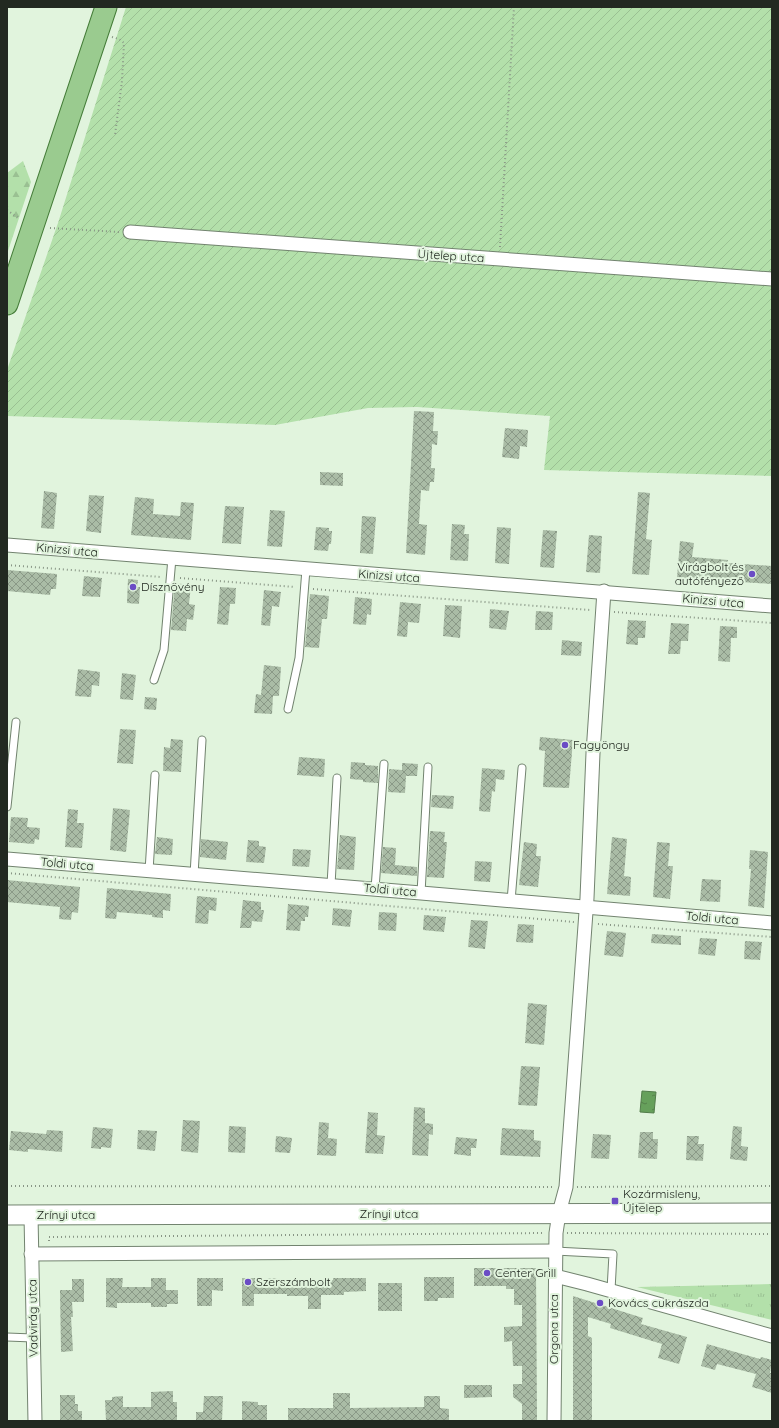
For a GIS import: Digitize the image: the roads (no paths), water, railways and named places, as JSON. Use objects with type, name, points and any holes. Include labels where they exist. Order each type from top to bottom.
[{"type":"main road","points":[[7,304],[106,7]]},
{"type":"main road","name":"Zrínyi utca","points":[[7,1215],[772,1213]]},
{"type":"street","name":"Újtelep utca","points":[[130,232],[772,279]]},
{"type":"street","name":"Kinizsi utca","points":[[7,545],[604,591],[772,606]]},
{"type":"street","name":"Orgona utca","points":[[554,1421],[556,1233],[558,1213],[566,1187],[586,907],[593,753],[604,591]]},
{"type":"street","name":"Toldi utca","points":[[7,859],[512,900],[772,923]]},
{"type":"street","name":"Vadvirág utca","points":[[31,1215],[35,1421]]},
{"type":"street","points":[[31,1254],[555,1251]]},
{"type":"street","points":[[555,1276],[611,1290],[772,1336]]},
{"type":"lane","points":[[154,680],[164,650],[172,558]]},
{"type":"lane","points":[[288,709],[299,658],[306,569]]},
{"type":"lane","points":[[7,807],[16,722]]},
{"type":"lane","points":[[194,875],[202,740]]},
{"type":"lane","points":[[375,889],[384,764]]},
{"type":"lane","points":[[421,893],[428,767]]},
{"type":"lane","points":[[512,900],[522,768]]},
{"type":"lane","points":[[149,871],[155,775]]},
{"type":"lane","points":[[331,886],[337,778]]},
{"type":"lane","points":[[555,1251],[613,1254],[611,1290]]},
{"type":"lane","points":[[7,1336],[33,1338]]},
{"type":"water","points":[[642,1091],[656,1092],[654,1113],[640,1112]]},
{"type":"place","name":"Virágbolt és autófényező","points":[[752,574]]},
{"type":"place","name":"Dísznövény","points":[[133,587]]},
{"type":"place","name":"Fagyöngy","points":[[565,745]]},
{"type":"place","name":"Kozármisleny, Újtelep","points":[[615,1201]]},
{"type":"place","name":"Center Grill","points":[[487,1273]]},
{"type":"place","name":"Szerszámbolt","points":[[248,1282]]},
{"type":"place","name":"Kovács cukrászda","points":[[600,1303]]}]
